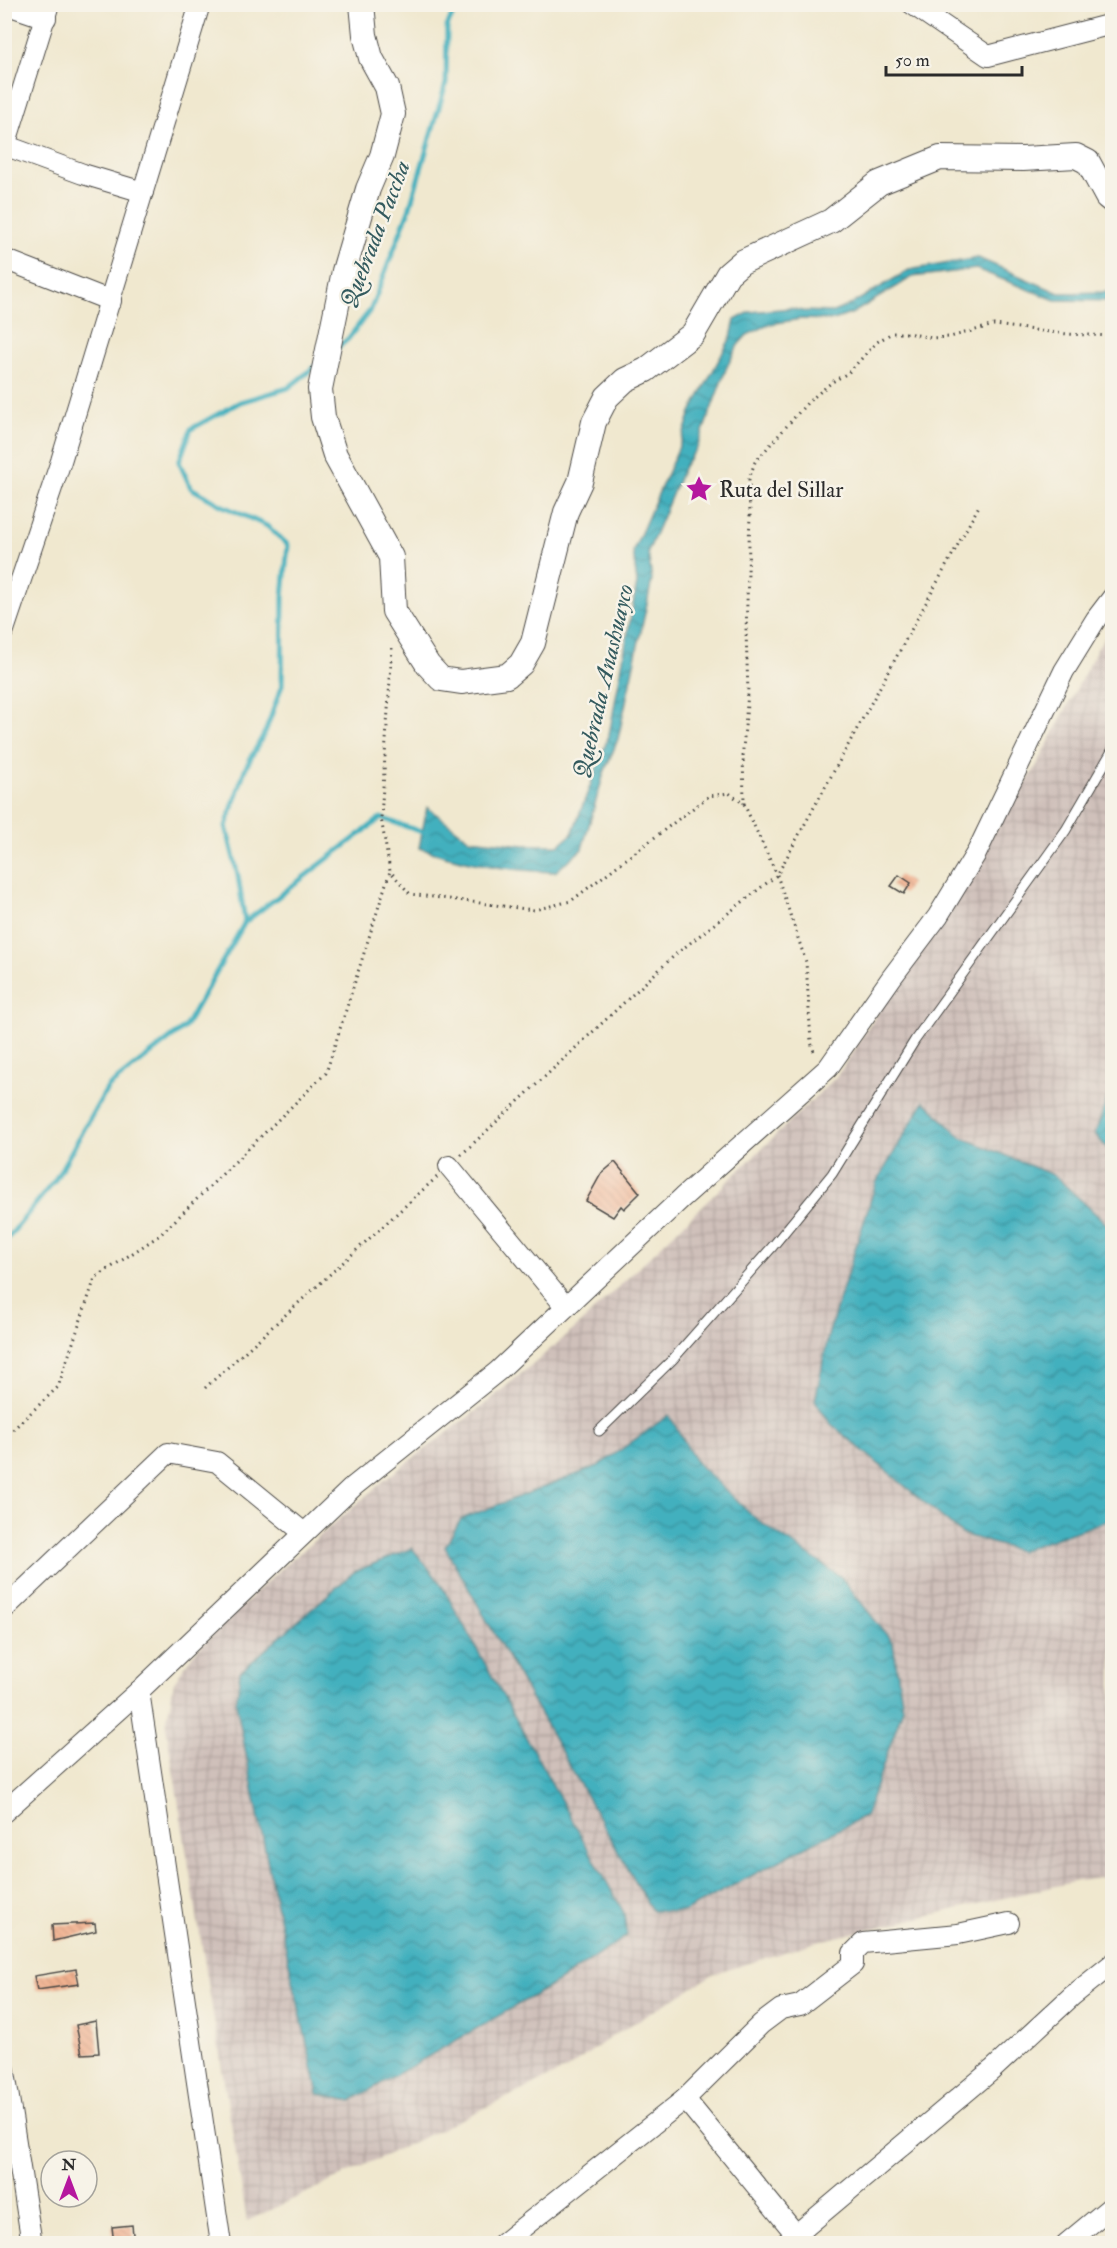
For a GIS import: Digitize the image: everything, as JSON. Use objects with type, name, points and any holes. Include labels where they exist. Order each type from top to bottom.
[{"type":"street","points":[[5,4],[47,11],[5,147],[143,192]]},
{"type":"street","points":[[4,630],[62,461],[201,4]]},
{"type":"street","points":[[362,4],[364,35],[372,58],[387,87],[393,114],[382,156],[368,189],[344,271],[320,389],[323,417],[336,455],[391,556],[394,611],[428,665],[441,679],[461,682],[507,676],[521,664],[533,643],[566,512],[580,482],[594,422],[607,398],[625,380],[646,370],[693,334],[728,274],[742,262],[831,221],[879,183],[940,158],[1023,159],[1076,156],[1088,162],[1107,197],[1113,201]]},
{"type":"street","points":[[912,4],[988,57],[1113,24]]},
{"type":"street","points":[[4,259],[111,301]]},
{"type":"street","points":[[4,1812],[139,1691],[354,1486],[498,1371],[565,1306],[828,1068],[892,976],[938,916],[977,852],[1064,671],[1096,619],[1113,598]]},
{"type":"street","points":[[449,1166],[565,1306]]},
{"type":"street","points":[[4,1609],[168,1454],[217,1462],[304,1533]]},
{"type":"street","points":[[139,1691],[221,2244]]},
{"type":"street","points":[[502,2244],[685,2099],[761,2024],[781,2009],[800,2005],[853,1964],[853,1953],[863,1943],[958,1934],[1009,1923]]},
{"type":"street","points":[[685,2099],[795,2241],[992,2070],[1072,1996],[1113,1964]]},
{"type":"street","points":[[4,2066],[32,2244]]},
{"type":"street","points":[[1066,2244],[1113,2206]]},
{"type":"lane","points":[[599,1431],[673,1359],[773,1246],[832,1174],[915,1040],[1066,830],[1113,751]]},
{"type":"path","points":[[828,1068],[816,1058],[811,1041],[806,962],[777,875],[744,804],[743,749],[748,693],[746,631],[749,479],[755,462],[808,402],[832,382],[848,373],[878,342],[892,333],[907,333],[932,338],[950,337],[994,325],[1067,334],[1113,336]]},
{"type":"path","points":[[205,1389],[676,954],[777,875],[979,506]]},
{"type":"path","points":[[4,1438],[58,1387],[94,1278],[160,1235],[326,1073],[390,871],[381,818],[392,646]]},
{"type":"path","points":[[390,871],[410,894],[534,910],[571,901],[709,796],[729,793],[744,804]]},
{"type":"shaded area","points":[[1112,627],[1112,1876],[1073,1882],[819,1941],[712,1975],[608,2039],[567,2069],[247,2221],[166,1726],[174,1682],[193,1654],[273,1576],[387,1478],[484,1405],[578,1326],[837,1076],[1036,767],[1098,647]]},
{"type":"water","points":[[978,258],[1059,293],[1112,292],[1112,301],[1055,300],[976,269],[912,277],[853,313],[834,320],[801,319],[770,324],[747,335],[738,345],[726,369],[697,448],[684,466],[648,552],[652,580],[618,739],[604,773],[582,849],[555,872],[486,865],[419,848],[427,807],[469,839],[524,845],[559,845],[572,834],[609,735],[637,583],[633,551],[681,442],[691,412],[731,337],[735,320],[750,312],[790,308],[802,311],[833,312],[850,305],[909,270]]},
{"type":"water","points":[[1112,1085],[1112,1154],[1095,1134]]},
{"type":"water","points":[[924,1101],[961,1137],[1055,1176],[1112,1229],[1112,1519],[1019,1551],[962,1534],[831,1424],[815,1401],[829,1332],[876,1183]]},
{"type":"water","points":[[669,1415],[696,1462],[755,1518],[841,1577],[893,1643],[903,1708],[866,1815],[683,1912],[652,1911],[445,1547],[461,1519],[598,1466]]},
{"type":"water","points":[[412,1548],[439,1581],[624,1913],[627,1936],[559,1981],[351,2101],[318,2094],[276,1904],[236,1704],[240,1672],[354,1572]]},
{"type":"building","points":[[899,875],[911,883],[904,894],[891,886]]},
{"type":"building","points":[[615,1162],[640,1193],[624,1209],[621,1206],[613,1217],[586,1201],[601,1174]]},
{"type":"building","points":[[95,1923],[96,1931],[53,1941],[52,1925]]},
{"type":"building","points":[[76,1969],[79,1984],[37,1990],[34,1976]]},
{"type":"building","points":[[96,2021],[99,2053],[82,2054],[76,2025]]},
{"type":"building","points":[[132,2225],[134,2244],[114,2244],[112,2227]]},
{"type":"waterway","name":"Quebrada Paccha","points":[[336,349],[348,339],[371,309],[409,210],[446,83],[447,26],[458,4]]},
{"type":"waterway","name":"Quebrada Paccha","points":[[245,922],[238,876],[226,826],[245,769],[266,730],[282,685],[283,597],[288,545],[267,526],[191,488],[179,462],[191,429],[240,402],[288,388],[317,365]]},
{"type":"waterway","name":"Quebrada Anashuayco","points":[[4,1243],[55,1180],[108,1087],[185,1027],[245,922],[381,818],[428,834]]},
{"type":"place","name":"Ruta del Sillar","points":[[699,489]]}]
